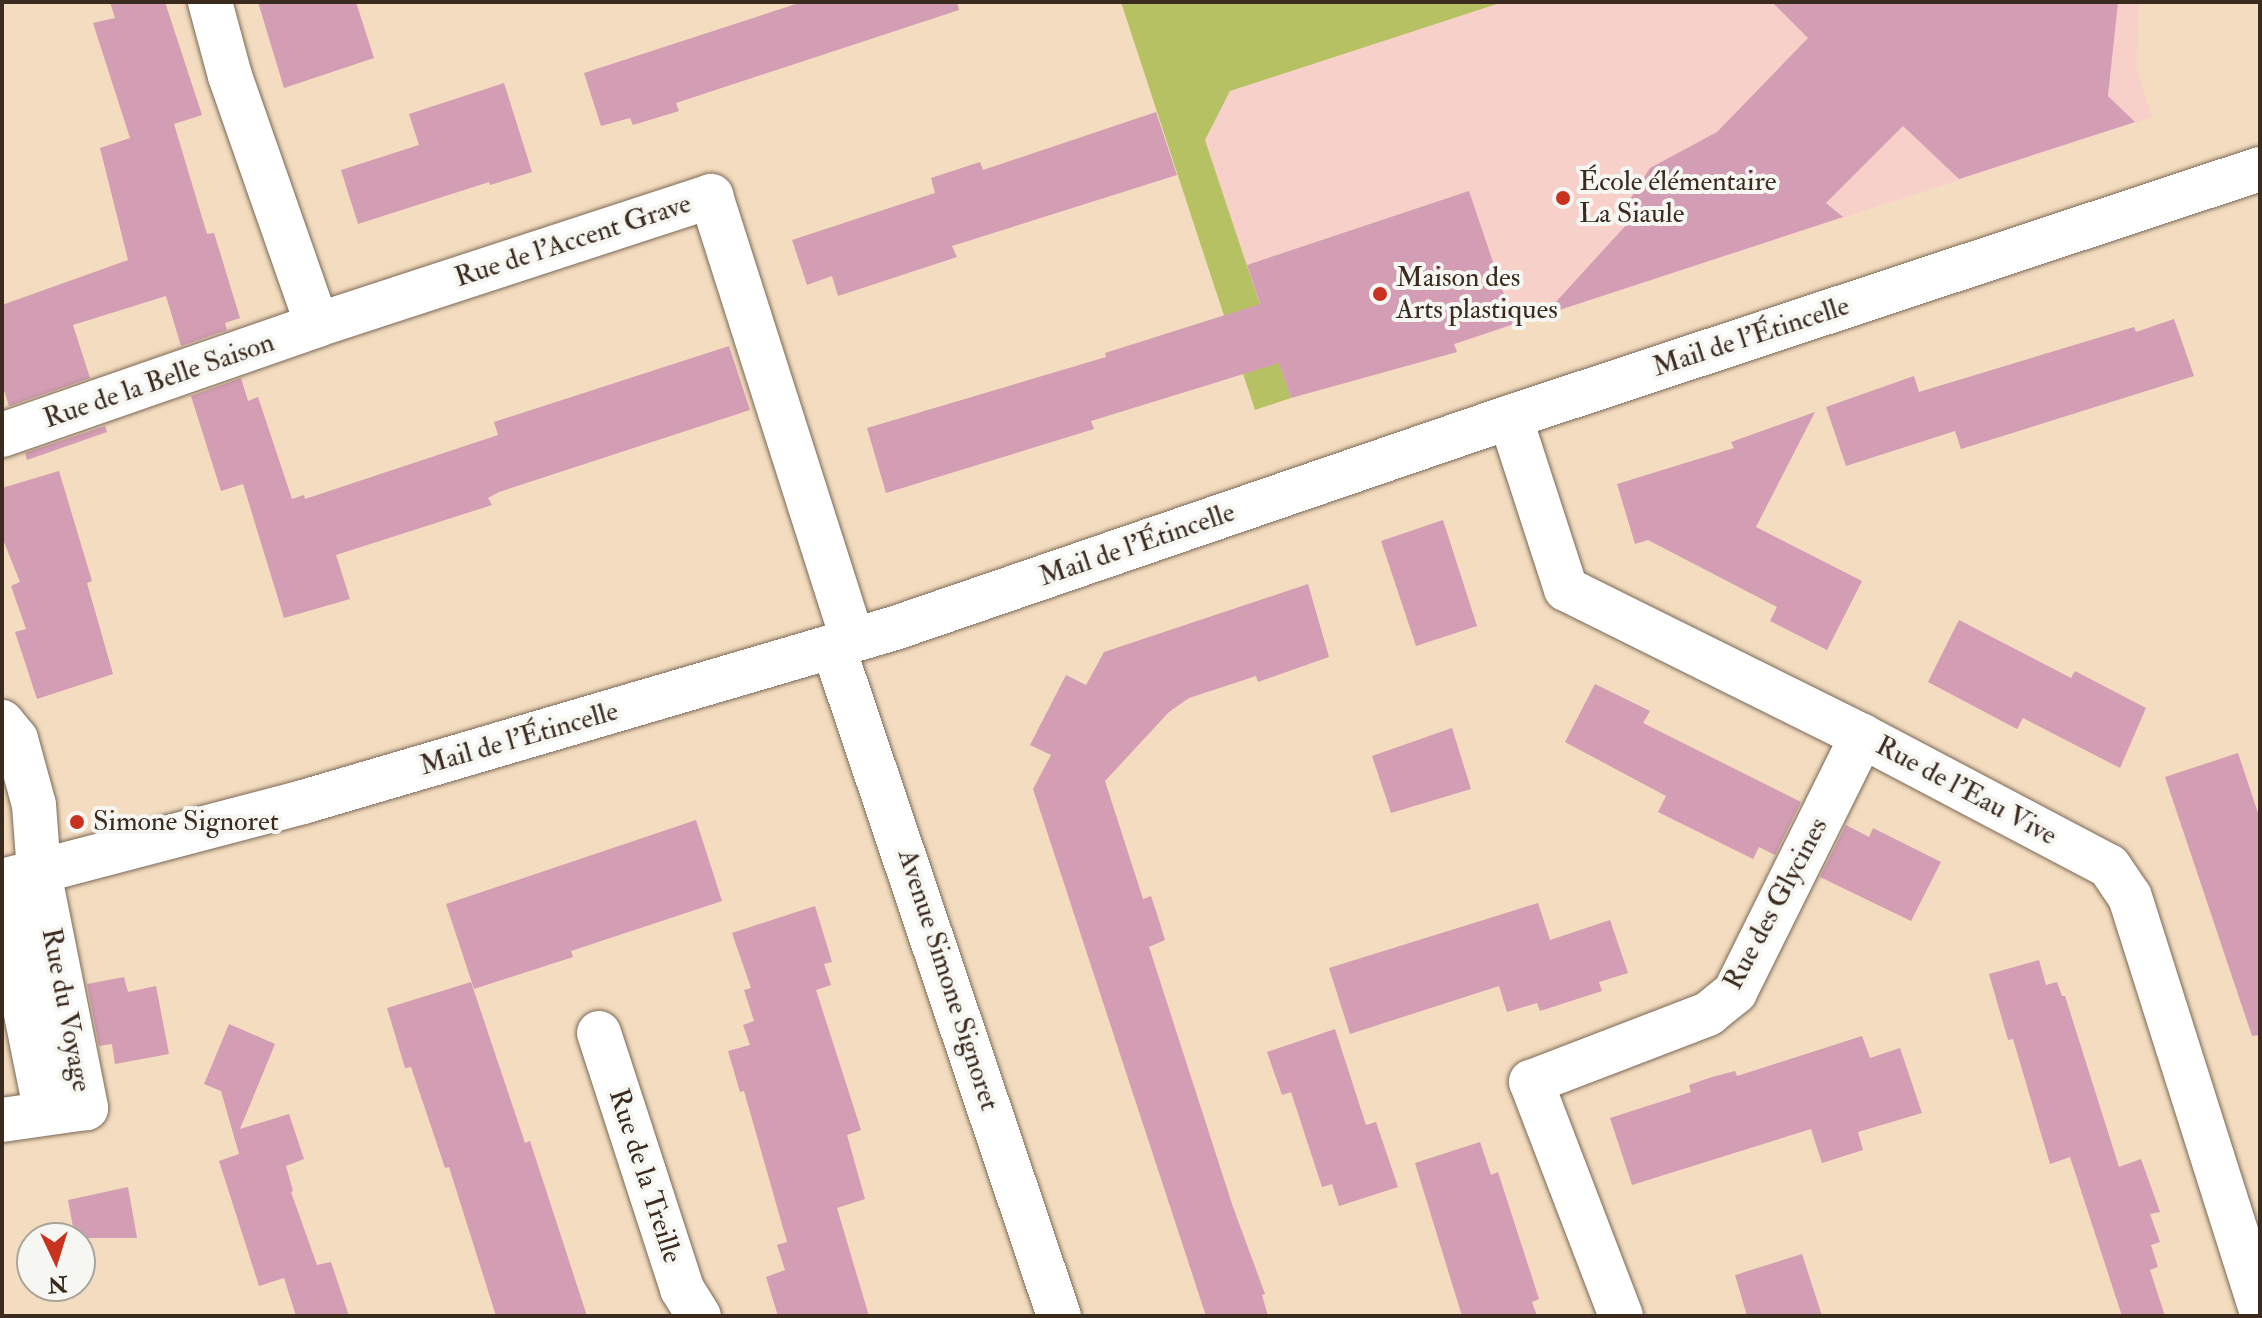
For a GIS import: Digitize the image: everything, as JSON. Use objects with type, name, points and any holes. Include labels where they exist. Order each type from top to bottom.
[{"type":"street","points":[[210,2],[230,76],[317,325]]},
{"type":"street","name":"Mail de l'Étincelle","points":[[20,877],[303,802],[843,643],[1510,417],[2260,169]]},
{"type":"street","name":"Rue de l'Accent Grave","points":[[317,325],[711,196],[843,643]]},
{"type":"street","name":"Rue de la Belle Saison","points":[[2,435],[317,325]]},
{"type":"street","name":"Rue de l'Eau Vive","points":[[1510,417],[1566,589],[1862,736],[2109,866],[2130,897],[2260,1308]]},
{"type":"street","name":"Avenue Simone Signoret","points":[[843,643],[1059,1316]]},
{"type":"street","points":[[2,722],[16,739],[34,805],[20,877]]},
{"type":"street","name":"Rue des Glycines","points":[[1621,1316],[1531,1082],[1708,1014],[1735,992],[1862,736]]},
{"type":"street","name":"Rue du Voyage","points":[[20,877],[66,1111]]},
{"type":"street","name":"Rue du Voyage","points":[[2,895],[66,1111]]},
{"type":"street","name":"Rue de la Treille","points":[[599,1033],[682,1289],[699,1316]]},
{"type":"street","name":"Rue du Voyage","points":[[2,1120],[66,1111]]},
{"type":"shaded area","name":"École élémentaire La Siaule","points":[[1503,2],[2139,2],[2137,69],[2152,117],[1291,398],[1205,140],[1230,90]]},
{"type":"green space","points":[[1121,2],[1503,2],[1230,91],[1205,140],[1291,398],[1255,410]]},
{"type":"building","points":[[110,2],[165,2],[202,115],[174,124],[207,234],[214,233],[240,318],[225,323],[227,330],[181,346],[166,296],[73,325],[90,378],[9,406],[2,384],[2,305],[128,260],[100,148],[130,138],[93,23],[115,18]]},
{"type":"building","points":[[258,2],[356,2],[374,58],[284,88]]},
{"type":"building","points":[[802,2],[957,2],[959,10],[676,103],[679,111],[633,125],[630,118],[601,126],[584,73]]},
{"type":"building","points":[[1772,2],[2118,2],[2108,96],[2135,122],[1959,179],[1903,126],[1826,203],[1843,217],[1544,315],[1627,224],[1620,215],[1650,168],[1717,132],[1808,38]]},
{"type":"building","points":[[504,83],[532,172],[490,185],[489,182],[358,224],[341,170],[419,145],[409,114]]},
{"type":"building","points":[[1156,112],[1177,175],[952,246],[957,257],[838,296],[832,276],[807,285],[792,240],[935,193],[931,178],[980,162],[983,170]]},
{"type":"building","points":[[1469,191],[1514,324],[1454,344],[1457,352],[1291,398],[1279,363],[1091,421],[1094,429],[886,493],[867,428],[1106,357],[1105,353],[1260,304],[1247,265]]},
{"type":"building","points":[[2174,319],[2194,376],[1961,449],[1955,431],[1846,466],[1826,407],[1914,376],[1919,392],[2134,327],[2136,332]]},
{"type":"building","points":[[729,346],[750,410],[499,492],[488,498],[492,505],[336,555],[350,599],[284,618],[243,484],[221,491],[191,396],[241,378],[248,401],[258,397],[292,499],[304,495],[305,499],[498,435],[494,422]]},
{"type":"building","points":[[1815,412],[1756,527],[1862,581],[1827,650],[1770,621],[1777,607],[1648,540],[1635,544],[1617,484],[1734,448],[1731,442]]},
{"type":"building","points":[[105,426],[107,432],[27,460],[25,453]]},
{"type":"building","points":[[59,471],[92,581],[87,583],[113,674],[37,699],[15,632],[26,629],[11,586],[20,582],[2,537],[2,488]]},
{"type":"building","points":[[1443,520],[1477,626],[1416,646],[1381,541]]},
{"type":"building","points":[[1308,584],[1329,657],[1258,682],[1256,676],[1189,698],[1169,712],[1105,781],[1143,899],[1151,896],[1158,917],[1165,940],[1149,947],[1233,1207],[1265,1294],[1262,1295],[1268,1316],[1206,1316],[1033,789],[1051,755],[1030,745],[1066,675],[1086,685],[1104,652]]},
{"type":"building","points":[[1959,620],[2071,678],[2075,671],[2146,708],[2120,768],[2023,718],[2017,729],[1928,682]]},
{"type":"building","points":[[1595,684],[1650,711],[1643,723],[1801,802],[1775,855],[1759,847],[1753,859],[1658,812],[1666,796],[1565,742]]},
{"type":"building","points":[[1452,728],[1471,789],[1391,813],[1372,756]]},
{"type":"building","points":[[2238,753],[2260,819],[2260,1035],[2252,1036],[2165,777]]},
{"type":"building","points":[[696,820],[722,901],[571,951],[573,957],[474,989],[446,904]]},
{"type":"building","points":[[1846,825],[1869,837],[1873,828],[1941,862],[1911,921],[1820,877]]},
{"type":"building","points":[[1538,903],[1550,940],[1610,920],[1628,973],[1599,982],[1602,991],[1540,1011],[1537,1003],[1507,1012],[1499,986],[1350,1034],[1329,968]]},
{"type":"building","points":[[815,906],[832,962],[824,964],[831,985],[816,990],[861,1130],[847,1135],[865,1199],[837,1208],[869,1316],[778,1316],[766,1277],[785,1270],[777,1245],[787,1242],[744,1091],[740,1092],[728,1051],[750,1045],[743,1025],[754,1021],[744,990],[751,988],[732,933]]},
{"type":"building","points":[[2039,960],[2046,985],[2057,982],[2062,996],[2065,996],[2119,1167],[2141,1159],[2160,1212],[2150,1214],[2160,1242],[2151,1245],[2158,1267],[2150,1270],[2165,1316],[2122,1316],[2070,1157],[2050,1164],[2013,1039],[2008,1040],[1989,974]]},
{"type":"building","points":[[124,977],[128,992],[156,986],[169,1054],[115,1064],[112,1044],[99,1046],[87,984]]},
{"type":"building","points":[[471,982],[525,1143],[530,1141],[587,1316],[496,1316],[449,1167],[445,1168],[411,1067],[405,1068],[387,1008]]},
{"type":"building","points":[[229,1024],[275,1044],[240,1129],[289,1114],[304,1159],[286,1166],[291,1192],[317,1265],[331,1262],[349,1316],[296,1316],[284,1278],[259,1286],[219,1161],[239,1154],[221,1091],[204,1084]]},
{"type":"building","points":[[1335,1029],[1366,1125],[1376,1122],[1398,1187],[1339,1206],[1332,1184],[1322,1187],[1291,1092],[1282,1095],[1267,1052]]},
{"type":"building","points":[[1862,1036],[1870,1058],[1900,1048],[1922,1113],[1858,1132],[1863,1150],[1822,1163],[1811,1129],[1632,1185],[1610,1118],[1691,1092],[1689,1085],[1712,1077],[1735,1071],[1737,1076]]},
{"type":"building","points":[[1480,1142],[1491,1175],[1498,1172],[1539,1299],[1532,1302],[1537,1316],[1462,1316],[1415,1163]]},
{"type":"building","points":[[128,1187],[137,1238],[96,1238],[96,1222],[72,1222],[68,1200]]},
{"type":"building","points":[[1802,1254],[1822,1316],[1747,1316],[1735,1275]]},
{"type":"place","name":"École élémentaire La Siaule","points":[[1563,198]]},
{"type":"place","name":"Maison des Arts plastiques","points":[[1380,294]]},
{"type":"place","name":"Simone Signoret","points":[[77,822]]}]
